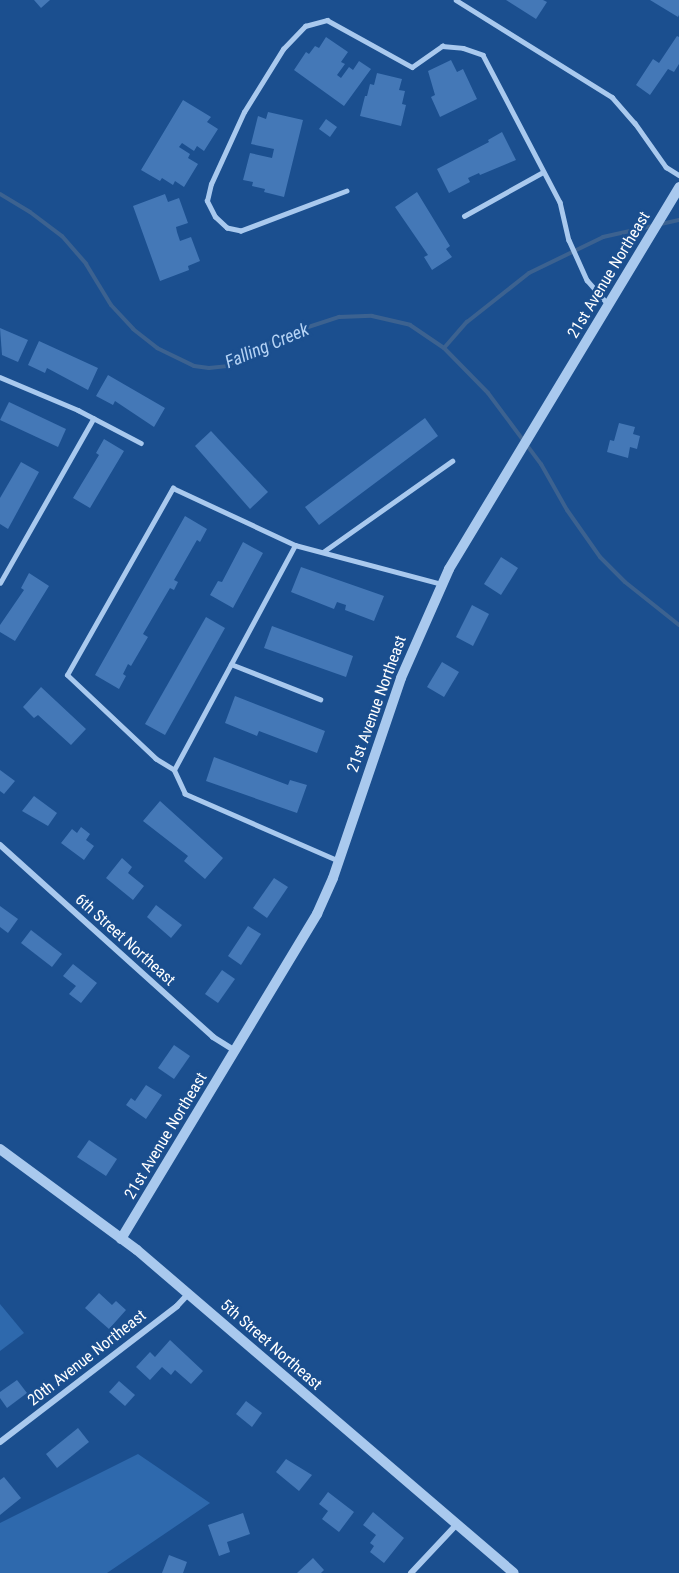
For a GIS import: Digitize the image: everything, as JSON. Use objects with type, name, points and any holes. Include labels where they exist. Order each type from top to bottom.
[{"type":"street","name":"21st Avenue Northeast","points":[[122,1239],[317,914],[338,861],[401,678],[442,584],[482,513],[679,188]]},
{"type":"street","name":"6th Street Northeast","points":[[0,845],[213,1037],[235,1051]]},
{"type":"street","name":"5th Street Northeast","points":[[0,1149],[122,1239],[514,1573]]},
{"type":"street","name":"20th Avenue Northeast","points":[[0,1442],[177,1306],[188,1294]]},
{"type":"street","points":[[411,1573],[457,1524]]},
{"type":"lane","points":[[456,0],[612,97],[635,123],[666,167],[679,175]]},
{"type":"lane","points":[[347,191],[241,231],[227,228],[214,217],[207,201],[211,183],[244,112],[284,49],[305,26],[327,20],[412,67],[442,46],[463,48],[483,55],[560,202],[569,240],[587,280],[609,305]]},
{"type":"lane","points":[[464,216],[543,172]]},
{"type":"lane","points":[[0,377],[141,443]]},
{"type":"lane","points":[[0,583],[93,419]]},
{"type":"lane","points":[[323,552],[452,461]]},
{"type":"lane","points":[[338,861],[185,794],[174,770],[156,759],[67,675],[173,488],[295,544],[442,584]]},
{"type":"lane","points":[[174,770],[295,544]]},
{"type":"lane","points":[[231,664],[320,699]]},
{"type":"shaded area","points":[[0,1304],[24,1333],[0,1351]]},
{"type":"shaded area","points":[[138,1454],[210,1503],[107,1573],[0,1573],[0,1523]]},
{"type":"building","points":[[34,0],[50,0],[41,8]]},
{"type":"building","points":[[506,0],[543,0],[547,2],[536,19]]},
{"type":"building","points":[[650,0],[679,0],[678,17]]},
{"type":"building","points":[[677,36],[679,37],[679,64],[674,72],[668,69],[650,95],[636,85],[653,59],[659,63]]},
{"type":"building","points":[[326,37],[348,52],[341,62],[345,64],[337,75],[341,78],[349,67],[353,70],[359,61],[371,69],[344,106],[294,70],[306,52],[309,54],[315,46],[319,48]]},
{"type":"building","points":[[451,60],[457,72],[463,69],[477,99],[440,117],[431,97],[435,95],[428,71]]},
{"type":"building","points":[[377,73],[402,79],[399,90],[405,91],[402,104],[406,105],[401,126],[360,116],[365,96],[367,96],[370,84],[374,85]]},
{"type":"building","points":[[183,100],[211,117],[207,122],[218,129],[204,151],[197,146],[194,151],[182,143],[179,147],[190,154],[188,158],[198,164],[184,187],[175,181],[173,185],[162,178],[160,181],[141,170]]},
{"type":"building","points":[[268,112],[303,120],[284,197],[264,192],[265,189],[252,186],[253,182],[243,180],[250,153],[272,158],[274,149],[251,144],[258,116],[266,119]]},
{"type":"building","points":[[326,119],[337,127],[330,137],[319,129]]},
{"type":"building","points":[[502,132],[516,160],[468,178],[470,182],[449,193],[437,169],[489,142],[488,140]]},
{"type":"building","points":[[417,192],[450,246],[446,249],[452,257],[432,270],[424,257],[428,255],[395,207]]},
{"type":"building","points":[[165,194],[168,202],[179,198],[188,223],[176,227],[180,241],[191,237],[200,261],[188,266],[189,270],[160,281],[133,206]]},
{"type":"building","points":[[0,328],[28,340],[18,362],[2,355]]},
{"type":"building","points":[[39,341],[98,368],[88,390],[47,368],[45,373],[28,365]]},
{"type":"building","points":[[108,375],[165,408],[154,427],[115,401],[113,405],[96,396]]},
{"type":"building","points":[[9,402],[66,429],[58,447],[0,420]]},
{"type":"building","points":[[425,418],[438,436],[319,525],[305,507]]},
{"type":"building","points":[[619,423],[635,427],[633,434],[640,436],[637,449],[630,447],[628,458],[607,452],[610,440],[614,441]]},
{"type":"building","points":[[211,431],[268,492],[250,509],[195,446]]},
{"type":"building","points":[[104,439],[124,451],[90,508],[73,498],[99,455],[96,453]]},
{"type":"building","points":[[21,462],[39,472],[8,529],[0,524],[0,498]]},
{"type":"building","points":[[185,516],[207,529],[200,542],[197,540],[174,580],[178,582],[174,590],[170,588],[143,634],[148,637],[131,666],[128,664],[123,674],[126,676],[119,689],[95,675]]},
{"type":"building","points":[[243,542],[263,553],[233,608],[210,595],[218,581],[222,582]]},
{"type":"building","points":[[501,557],[518,568],[501,595],[484,584]]},
{"type":"building","points":[[301,567],[384,596],[374,621],[345,610],[346,605],[337,602],[334,609],[291,592]]},
{"type":"building","points":[[29,573],[49,586],[15,641],[0,632],[0,625],[24,590],[21,588]]},
{"type":"building","points":[[472,605],[489,614],[473,646],[456,637]]},
{"type":"building","points":[[206,617],[225,628],[165,735],[145,724]]},
{"type":"building","points":[[272,626],[353,656],[346,677],[264,648]]},
{"type":"building","points":[[442,662],[459,672],[444,697],[427,687]]},
{"type":"building","points":[[41,687],[86,729],[71,745],[38,715],[34,718],[23,707]]},
{"type":"building","points":[[235,696],[325,731],[317,753],[259,731],[257,736],[225,723]]},
{"type":"building","points":[[214,757],[288,785],[290,780],[307,785],[297,813],[206,781]]},
{"type":"building","points":[[0,770],[15,781],[4,794],[0,791]]},
{"type":"building","points":[[34,796],[57,813],[48,826],[22,811]]},
{"type":"building","points":[[160,801],[223,858],[205,879],[184,861],[188,856],[143,821]]},
{"type":"building","points":[[81,827],[90,834],[86,840],[94,846],[84,860],[61,843],[72,829],[77,833]]},
{"type":"building","points":[[122,858],[132,867],[128,873],[144,886],[133,900],[106,878]]},
{"type":"building","points":[[274,878],[288,887],[267,918],[253,908]]},
{"type":"building","points":[[156,905],[182,925],[171,938],[147,917]]},
{"type":"building","points":[[0,906],[18,919],[8,933],[0,927]]},
{"type":"building","points":[[248,926],[261,934],[241,965],[228,956]]},
{"type":"building","points":[[31,930],[62,954],[52,967],[21,943]]},
{"type":"building","points":[[73,964],[97,983],[81,1003],[69,994],[76,986],[63,976]]},
{"type":"building","points":[[222,970],[235,979],[218,1003],[205,994]]},
{"type":"building","points":[[174,1045],[190,1056],[174,1079],[158,1068]]},
{"type":"building","points":[[146,1085],[162,1095],[146,1119],[126,1105],[131,1098],[135,1101]]},
{"type":"building","points":[[89,1140],[117,1159],[106,1176],[77,1157]]},
{"type":"building","points":[[99,1293],[112,1305],[116,1301],[126,1310],[109,1329],[85,1308]]},
{"type":"building","points":[[170,1340],[203,1371],[191,1384],[175,1370],[171,1375],[162,1367],[150,1380],[136,1367],[150,1352],[155,1357]]},
{"type":"building","points":[[17,1380],[27,1393],[7,1408],[0,1398],[0,1392]]},
{"type":"building","points":[[119,1381],[135,1395],[125,1406],[109,1392]]},
{"type":"building","points":[[246,1401],[262,1413],[252,1427],[236,1414]]},
{"type":"building","points":[[78,1428],[89,1442],[57,1468],[46,1454]]},
{"type":"building","points":[[286,1459],[312,1475],[299,1491],[276,1472]]},
{"type":"building","points":[[4,1477],[21,1498],[0,1515],[0,1480]]},
{"type":"building","points":[[328,1492],[354,1512],[339,1532],[322,1519],[328,1511],[319,1504]]},
{"type":"building","points":[[373,1512],[404,1538],[384,1563],[370,1552],[374,1546],[370,1543],[376,1535],[363,1525]]},
{"type":"building","points":[[243,1513],[250,1534],[227,1542],[230,1552],[219,1556],[208,1525]]},
{"type":"building","points":[[169,1555],[187,1562],[183,1573],[162,1573]]},
{"type":"building","points":[[313,1558],[324,1570],[321,1573],[297,1573]]},
{"type":"waterway","name":"Falling Creek","points":[[0,194],[30,212],[62,236],[86,264],[111,305],[133,329],[157,348],[194,366],[209,368],[227,366],[287,334],[339,317],[372,316],[410,325],[444,348],[488,393],[541,464],[567,510],[600,557],[625,582],[679,625]]},
{"type":"waterway","points":[[444,348],[467,322],[529,273],[603,237],[679,220]]}]
